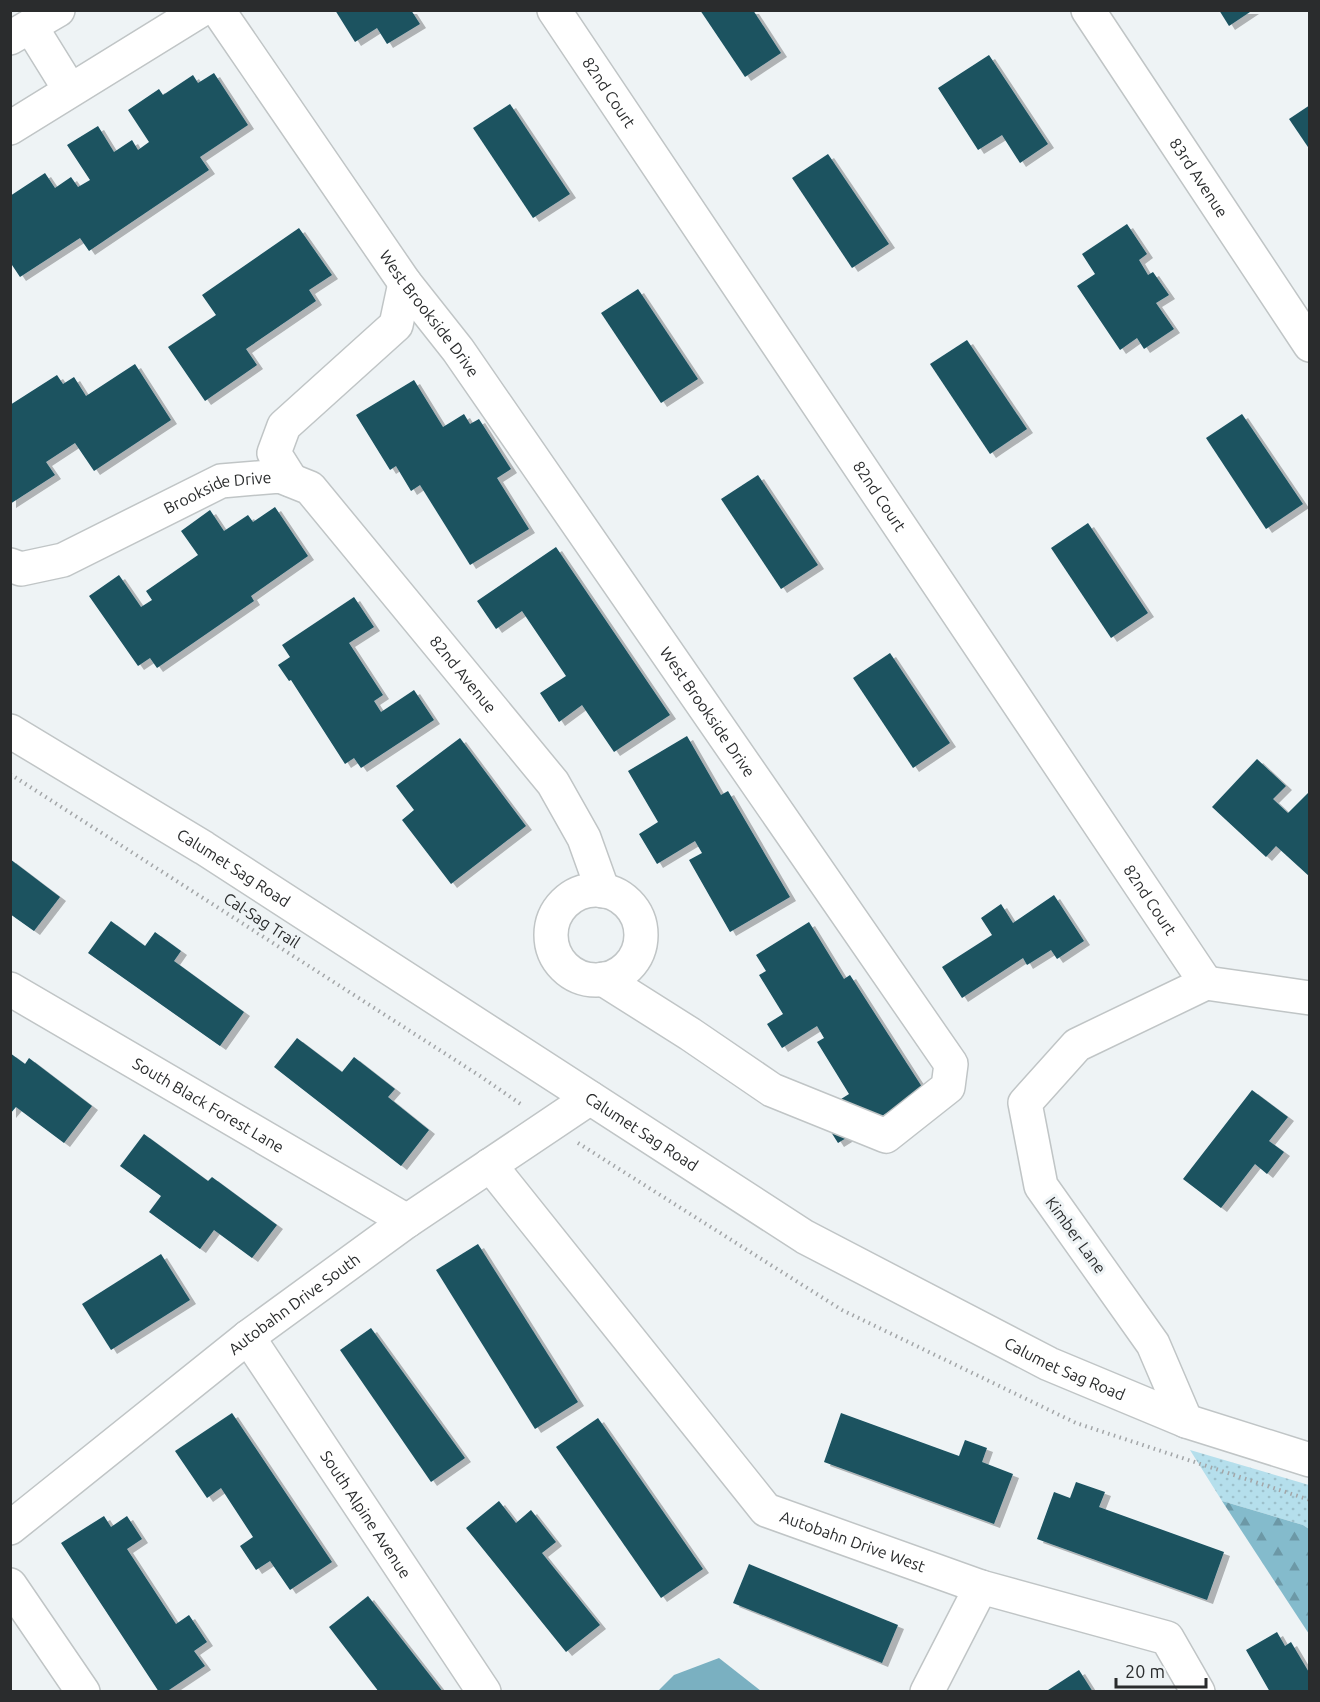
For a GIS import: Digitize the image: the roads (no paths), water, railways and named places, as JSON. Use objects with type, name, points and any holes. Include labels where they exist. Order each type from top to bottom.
[{"type":"street","points":[[10,128],[201,10]]},
{"type":"street","name":"West Brookside Drive","points":[[218,10],[405,283],[458,350],[951,1064],[948,1088],[886,1136],[772,1090],[603,979]]},
{"type":"street","name":"82nd Court","points":[[554,10],[1206,983]]},
{"type":"street","name":"83rd Avenue","points":[[1088,10],[1310,345]]},
{"type":"street","points":[[33,25],[70,90]]},
{"type":"street","name":"Brookside Drive","points":[[291,480],[274,453],[284,426],[396,325],[405,283]]},
{"type":"street","name":"Brookside Drive","points":[[10,565],[21,569],[63,560],[221,481],[280,476],[291,480]]},
{"type":"street","name":"82nd Avenue","points":[[291,480],[310,488],[553,783],[584,838],[603,891]]},
{"type":"street","name":"Calumet Sag Road","points":[[10,731],[204,848],[805,1237],[1049,1364],[1186,1421],[1310,1460]]},
{"type":"street","points":[[594,890],[603,891],[612,892],[630,904],[641,925],[640,947],[635,961],[616,976],[597,981],[571,973],[555,956],[551,944],[552,926],[556,914],[570,898],[594,890]]},
{"type":"street","points":[[1206,983],[1310,998]]},
{"type":"street","name":"Kimber Lane","points":[[1186,1421],[1153,1344],[1041,1186],[1025,1103],[1077,1045],[1206,983]]},
{"type":"street","name":"South Black Forest Lane","points":[[10,988],[407,1221]]},
{"type":"street","name":"Autobahn Drive South","points":[[10,1528],[248,1336],[407,1221],[590,1098]]},
{"type":"street","name":"Autobahn Drive West","points":[[490,1165],[766,1510],[981,1587],[1167,1638],[1198,1692]]},
{"type":"street","name":"South Alpine Avenue","points":[[248,1336],[484,1692]]},
{"type":"street","points":[[10,1585],[83,1692]]},
{"type":"street","points":[[927,1692],[981,1587]]}]
